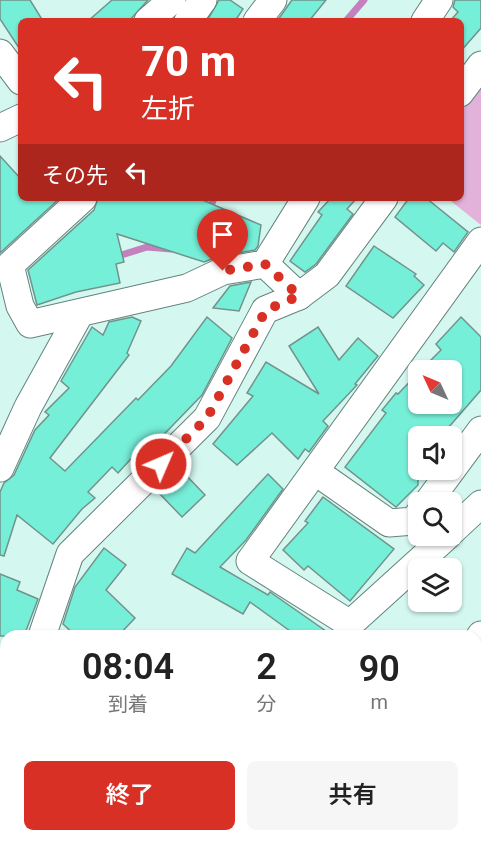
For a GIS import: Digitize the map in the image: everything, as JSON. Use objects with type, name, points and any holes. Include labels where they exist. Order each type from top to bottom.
[{"type":"street","points":[[151,18],[172,0]]},
{"type":"street","points":[[190,18],[203,0]]},
{"type":"street","points":[[259,18],[273,0]]},
{"type":"street","points":[[427,18],[439,0]]},
{"type":"street","points":[[0,53],[18,77]]},
{"type":"street","points":[[464,88],[481,65]]},
{"type":"street","points":[[0,128],[18,119]]},
{"type":"street","points":[[80,201],[10,265],[10,308],[30,324],[79,315],[187,288],[223,271],[265,264],[304,201]]},
{"type":"street","points":[[44,630],[70,554],[207,418],[266,310],[299,296],[327,275],[382,201]]},
{"type":"street","points":[[436,546],[350,624],[250,561],[481,241]]},
{"type":"street","points":[[265,264],[299,296]]},
{"type":"street","points":[[0,468],[28,408],[79,315]]},
{"type":"street","points":[[435,492],[481,430]]},
{"type":"street","points":[[316,472],[389,523],[408,521]]},
{"type":"street","points":[[462,522],[481,504]]},
{"type":"shaded area","points":[[481,85],[481,225],[451,201],[464,201],[464,108]]},
{"type":"building","points":[[0,0],[30,0],[41,18],[18,18],[18,46],[0,19]]},
{"type":"building","points":[[112,0],[148,0],[132,18],[91,18]]},
{"type":"building","points":[[219,0],[230,0],[243,9],[237,18],[209,18]]},
{"type":"building","points":[[292,0],[326,0],[311,18],[279,18]]},
{"type":"building","points":[[455,0],[481,0],[481,28],[464,47],[464,18],[453,18],[458,12],[453,7]]},
{"type":"building","points":[[0,156],[18,176],[18,201],[57,201],[0,253]]},
{"type":"building","points":[[97,201],[205,201],[261,225],[258,246],[255,250],[220,256],[204,262],[117,234],[124,262],[116,264],[120,283],[76,292],[37,305],[28,270],[94,210]]},
{"type":"building","points":[[328,201],[354,201],[347,209],[353,214],[316,264],[305,272],[290,261],[322,215],[318,212]]},
{"type":"building","points":[[407,201],[430,201],[468,232],[454,252],[443,243],[436,251],[395,217]]},
{"type":"building","points":[[374,246],[416,274],[414,276],[424,285],[393,318],[346,286]]},
{"type":"building","points":[[251,282],[239,311],[213,308],[230,286]]},
{"type":"building","points":[[132,317],[141,321],[127,353],[129,355],[50,458],[65,471],[136,398],[138,400],[171,366],[207,317],[232,338],[202,395],[144,455],[139,450],[118,473],[112,467],[88,492],[95,498],[82,509],[53,544],[17,515],[4,556],[0,555],[0,492],[4,483],[14,475],[35,430],[49,415],[45,412],[69,388],[61,381],[92,327],[103,335],[109,322]]},
{"type":"building","points":[[461,317],[481,337],[481,390],[462,412],[462,360],[431,360],[441,350],[436,344]]},
{"type":"building","points":[[318,327],[339,360],[358,338],[378,356],[355,384],[357,385],[323,421],[328,426],[309,452],[305,449],[298,459],[272,433],[237,465],[213,444],[253,396],[247,393],[266,362],[319,394],[289,346]]},
{"type":"building","points":[[408,384],[408,414],[460,414],[450,426],[408,426],[408,480],[418,480],[418,485],[408,492],[408,495],[396,507],[345,467],[386,413],[382,410],[396,393],[398,394]]},
{"type":"building","points":[[182,471],[205,495],[182,517],[159,493]]},
{"type":"building","points":[[268,474],[283,489],[246,540],[220,567],[268,595],[270,592],[324,630],[289,630],[250,602],[243,614],[172,574],[187,548],[195,553]]},
{"type":"building","points":[[323,497],[394,549],[350,601],[308,566],[304,570],[283,550],[308,523],[305,521]]},
{"type":"building","points":[[104,548],[126,565],[106,590],[135,618],[124,630],[70,630],[63,624],[75,587]]},
{"type":"building","points":[[0,574],[20,582],[17,590],[38,599],[26,630],[0,630]]},
{"type":"waterway","points":[[349,18],[364,0]]},
{"type":"waterway","points":[[209,211],[213,201]]},
{"type":"waterway","points":[[115,257],[147,247],[171,249]]},
{"type":"route","points":[[161,464],[207,418],[266,310],[299,296],[265,264],[223,271]]}]
